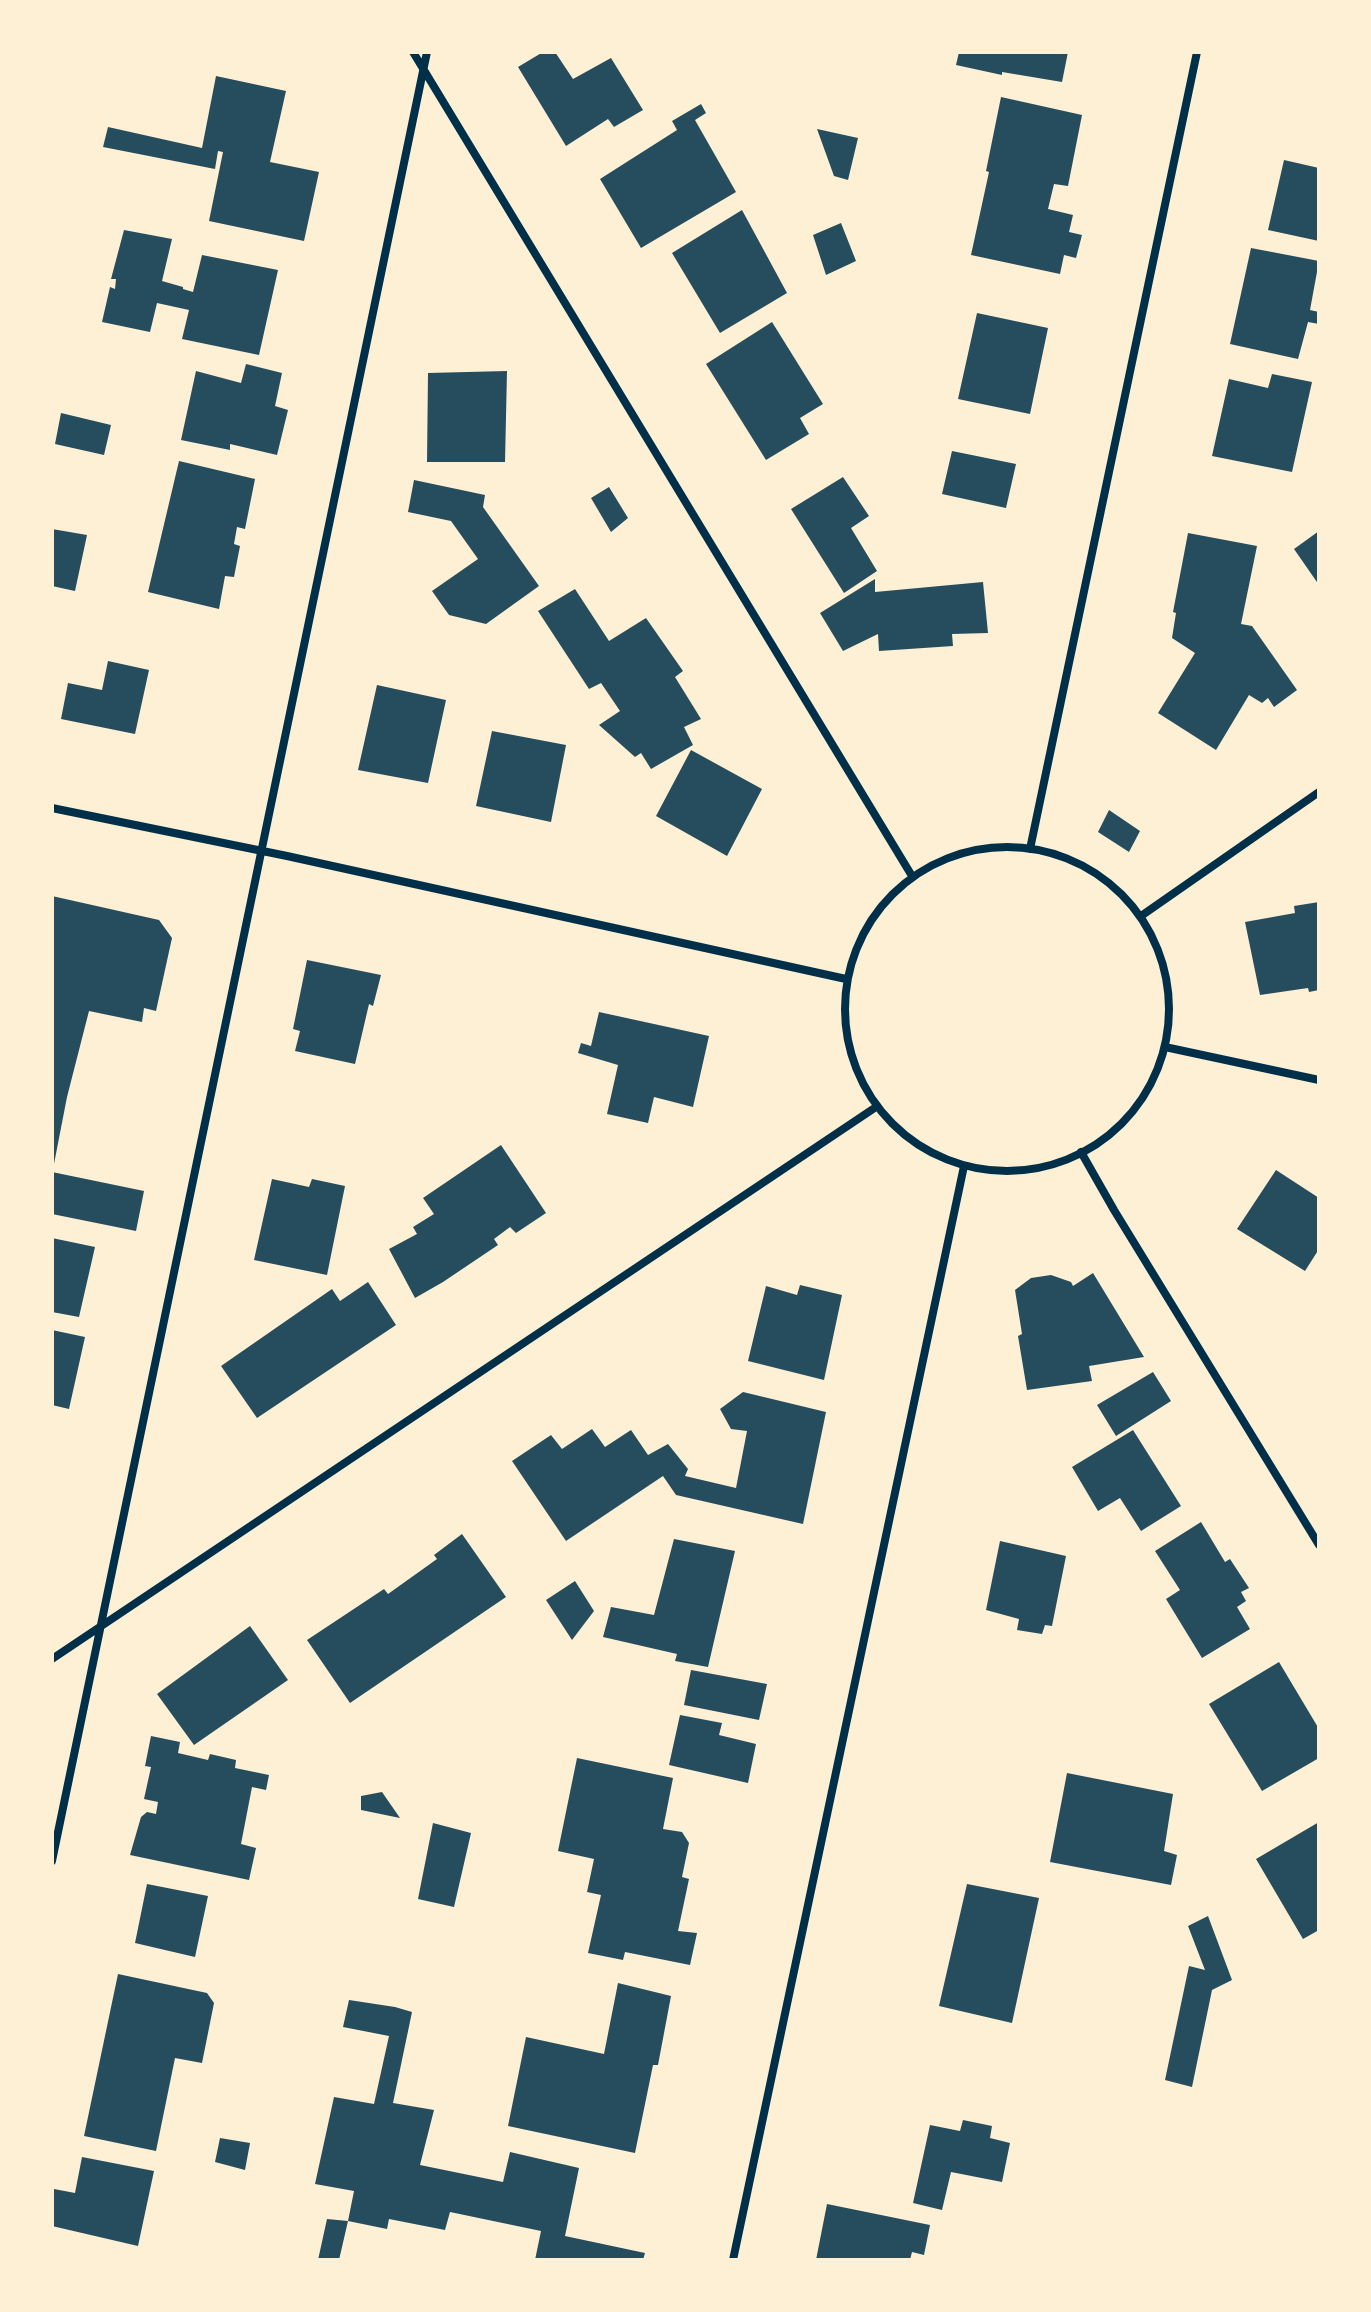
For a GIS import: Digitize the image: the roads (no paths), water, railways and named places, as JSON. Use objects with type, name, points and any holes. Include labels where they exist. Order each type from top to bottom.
[{"type":"street","points":[[413,52],[912,876]]},
{"type":"street","points":[[52,1861],[427,52]]},
{"type":"street","points":[[1030,849],[1197,52]]},
{"type":"street","points":[[1141,916],[1319,792]]},
{"type":"street","points":[[52,808],[846,979]]},
{"type":"street","points":[[1003,846],[1030,849],[1081,864],[1114,886],[1141,916],[1161,957],[1169,1001],[1165,1047],[1149,1088],[1124,1123],[1081,1152],[1054,1165],[1017,1172],[964,1166],[940,1157],[905,1136],[876,1107],[855,1068],[845,1024],[846,979],[861,935],[889,896],[912,876],[963,853],[1003,846]]},
{"type":"street","points":[[1165,1047],[1319,1080]]},
{"type":"street","points":[[52,1659],[876,1107]]},
{"type":"street","points":[[1081,1152],[1319,1545]]},
{"type":"street","points":[[733,2260],[964,1166]]}]
